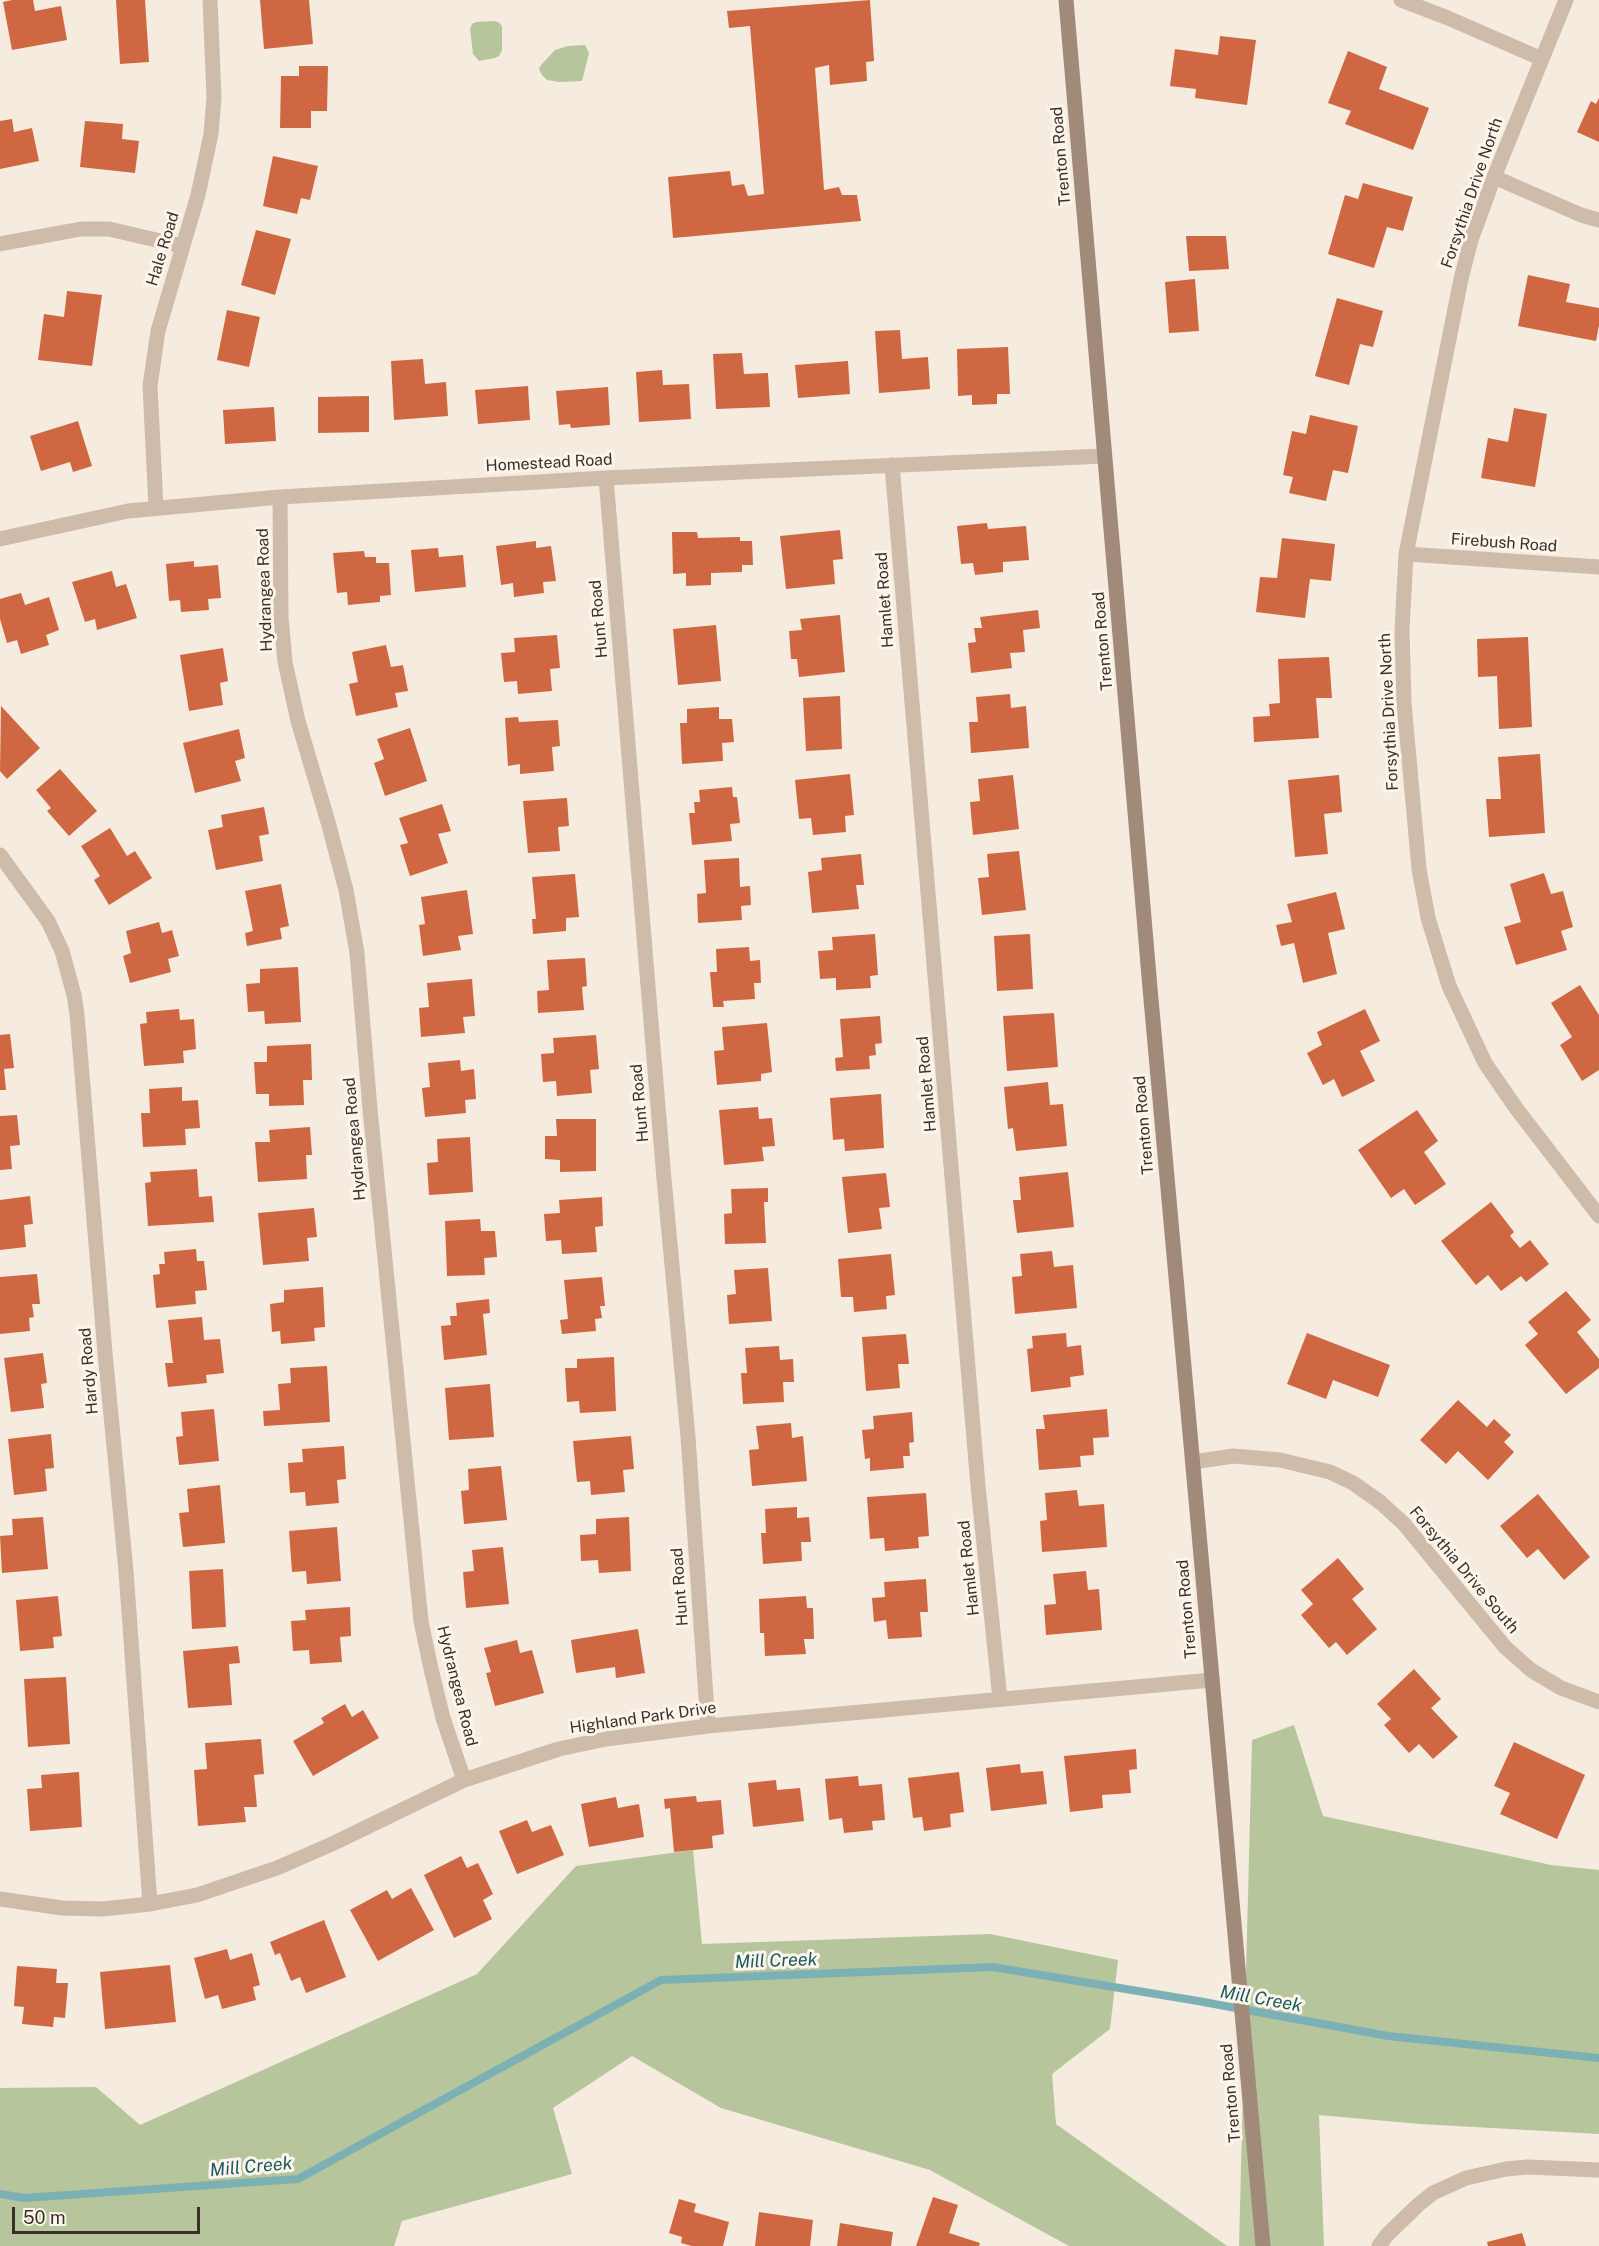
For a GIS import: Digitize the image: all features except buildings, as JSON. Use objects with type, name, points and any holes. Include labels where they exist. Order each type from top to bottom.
[{"type":"main road","name":"Trenton Road","points":[[1066,0],[1104,456],[1263,2246]]},
{"type":"street","name":"Hale Road","points":[[156,508],[150,386],[158,331],[198,195],[212,134],[214,98],[210,0]]},
{"type":"street","points":[[1401,0],[1542,59]]},
{"type":"street","name":"Forsythia Drive North","points":[[1566,0],[1494,177],[1471,240],[1461,279],[1406,554],[1402,630],[1404,703],[1419,869],[1428,918],[1449,986],[1485,1063],[1516,1108],[1599,1216]]},
{"type":"street","points":[[1494,177],[1581,215],[1599,220]]},
{"type":"street","points":[[0,244],[81,229],[110,229],[182,246]]},
{"type":"street","name":"Homestead Road","points":[[0,539],[128,511],[280,497],[606,478],[1104,456]]},
{"type":"street","name":"Hamlet Road","points":[[892,465],[978,1486],[1000,1700]]},
{"type":"street","name":"Hunt Road","points":[[606,478],[663,1167],[688,1437],[708,1726]]},
{"type":"street","name":"Hydrangea Road","points":[[280,497],[281,617],[285,662],[298,721],[346,890],[357,953],[373,1144],[421,1621],[430,1669],[443,1718],[464,1780]]},
{"type":"street","name":"Firebush Road","points":[[1406,554],[1599,567]]},
{"type":"street","name":"Hardy Road","points":[[0,855],[48,921],[62,951],[77,1014],[105,1353],[126,1571],[150,1905]]},
{"type":"street","name":"Forsythia Drive South","points":[[1193,1462],[1233,1456],[1280,1461],[1330,1472],[1353,1483],[1380,1502],[1404,1524],[1505,1647],[1531,1670],[1561,1688],[1599,1702]]},
{"type":"street","name":"Highland Park Drive","points":[[0,1899],[62,1908],[102,1909],[150,1905],[197,1895],[277,1868],[464,1780],[559,1749],[606,1739],[708,1726],[1212,1680]]},
{"type":"street","points":[[1379,2246],[1418,2205],[1434,2193],[1466,2178],[1527,2167],[1599,2170]]},
{"type":"green space","points":[[495,21],[502,27],[502,50],[495,58],[479,61],[473,54],[470,29],[472,24]]},
{"type":"green space","points":[[585,45],[589,53],[582,81],[559,82],[547,80],[542,75],[539,69],[541,65],[555,50],[568,46]]},
{"type":"green space","points":[[1294,1725],[1323,1816],[1551,1865],[1599,1870],[1599,2134],[1420,2124],[1319,2115],[1324,2246],[1239,2246],[1252,1740]]},
{"type":"green space","points":[[693,1850],[702,1944],[990,1934],[1118,1960],[1110,2029],[1052,2074],[1056,2124],[1227,2246],[1069,2246],[930,2170],[721,2108],[632,2056],[553,2108],[572,2174],[402,2221],[394,2246],[0,2246],[0,2088],[96,2087],[140,2125],[477,1974],[576,1866]]},
{"type":"waterway","name":"Mill Creek","points":[[0,2194],[24,2198],[298,2179],[661,1980],[993,1967],[1388,2036],[1599,2058]]}]
